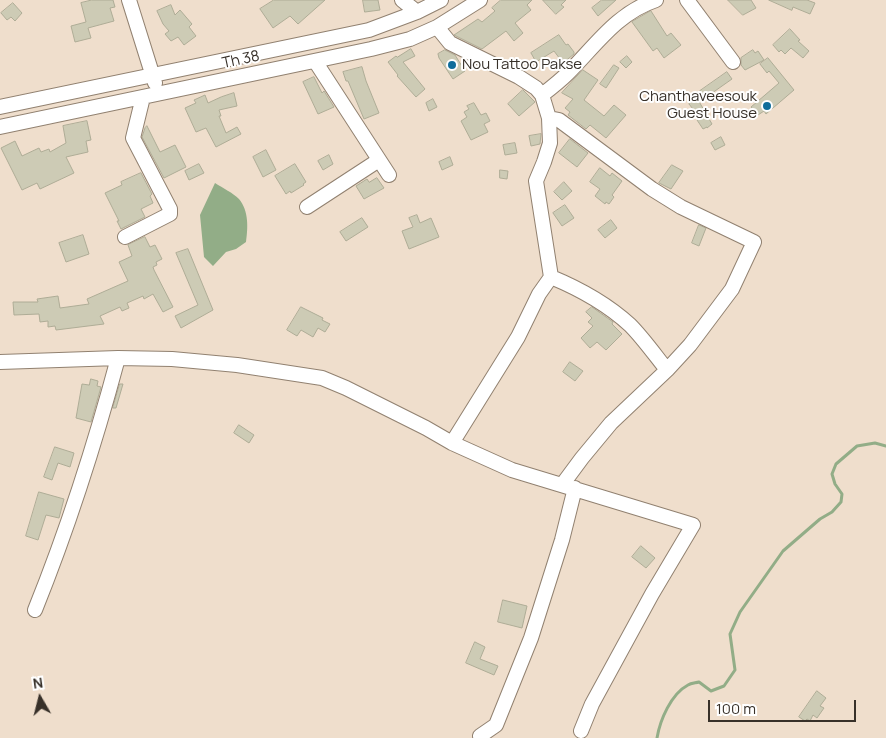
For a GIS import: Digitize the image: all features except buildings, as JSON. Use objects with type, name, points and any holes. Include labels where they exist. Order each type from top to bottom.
[{"type":"street","points":[[129,0],[158,94]]},
{"type":"street","points":[[402,0],[416,12]]},
{"type":"street","name":"Th 38","points":[[0,107],[369,30],[416,12],[440,0]]},
{"type":"street","points":[[542,95],[568,73],[600,38],[626,14],[656,0]]},
{"type":"street","points":[[687,0],[733,62]]},
{"type":"street","name":"Th 38","points":[[0,127],[315,61],[410,39],[437,27],[478,1]]},
{"type":"street","points":[[437,27],[450,43],[519,77],[536,88],[542,95],[549,118],[550,143],[536,181],[550,277],[518,337],[452,443]]},
{"type":"street","points":[[315,61],[389,175]]},
{"type":"street","points":[[124,237],[170,214],[170,208],[133,138],[143,97]]},
{"type":"street","points":[[480,736],[496,724],[531,638],[562,540],[569,486],[582,458],[612,423],[690,345],[732,289],[754,242],[659,193],[559,120],[549,118]]},
{"type":"street","points":[[307,208],[379,160]]},
{"type":"street","points":[[550,277],[576,288],[614,312],[631,326],[666,370]]},
{"type":"street","points":[[35,610],[62,543],[104,412],[118,358]]},
{"type":"street","points":[[0,362],[118,358],[172,359],[236,365],[322,378],[355,392],[452,443],[512,470],[693,525],[652,594],[592,704],[581,731]]},
{"type":"shaded area","points":[[215,183],[239,199],[245,209],[247,225],[246,242],[236,249],[226,252],[213,266],[204,257],[200,215]]},
{"type":"waterway","points":[[657,738],[667,708],[682,689],[689,684],[699,682],[711,691],[724,686],[735,670],[730,634],[740,612],[783,551],[820,519],[832,512],[841,502],[842,494],[835,484],[832,474],[836,464],[857,446],[875,443],[886,446]]},
{"type":"place","name":"Nou Tattoo Pakse","points":[[452,65]]},
{"type":"place","name":"Chanthaveesouk Guest House","points":[[767,106]]}]
